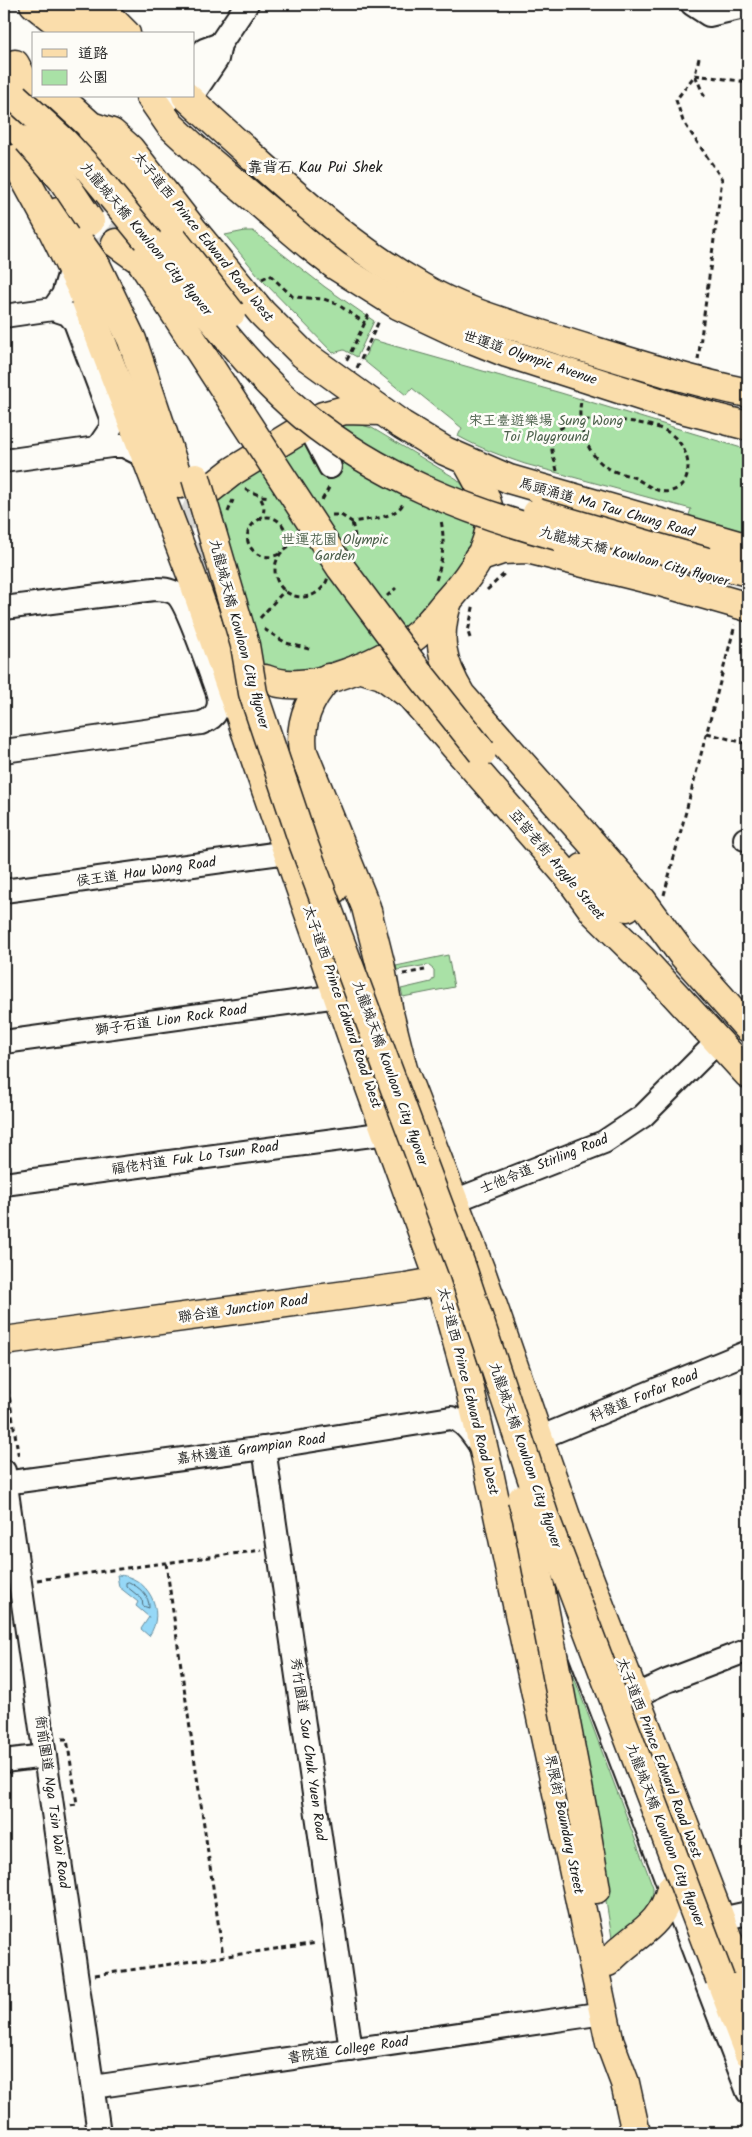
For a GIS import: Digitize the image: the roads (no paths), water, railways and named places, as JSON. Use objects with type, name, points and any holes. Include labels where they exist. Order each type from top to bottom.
[{"type":"main road","points":[[34,4],[69,32]]},
{"type":"main road","points":[[69,4],[98,32]]},
{"type":"main road","points":[[96,4],[124,32]]},
{"type":"main road","name":"九龍城天橋 Kowloon City flyover","points":[[25,80],[32,96]]},
{"type":"main road","name":"九龍城天橋 Kowloon City flyover","points":[[33,98],[44,123],[89,168],[217,326],[256,369],[303,415],[331,437],[386,472],[445,500],[511,524],[704,569],[748,572]]},
{"type":"main road","points":[[51,98],[91,126]]},
{"type":"main road","points":[[132,98],[153,117],[176,102]]},
{"type":"main road","name":"世運道 Olympic Avenue","points":[[176,102],[289,190],[352,244],[444,300],[490,319],[609,356],[678,377],[748,393]]},
{"type":"main road","name":"世運道 Olympic Avenue","points":[[176,102],[199,152],[336,266],[398,305],[462,335],[507,353],[678,408],[748,426]]},
{"type":"main road","name":"九龍城天橋 Kowloon City flyover","points":[[4,116],[62,179],[90,221],[132,296],[148,333],[250,634],[253,693],[292,809],[462,1268],[544,1515],[748,2052]]},
{"type":"main road","name":"九龍城天橋 Kowloon City flyover","points":[[91,126],[97,146],[256,344],[286,377],[324,410],[390,455],[423,472],[478,494],[704,569],[748,588]]},
{"type":"main road","name":"太子道西 Prince Edward Road West","points":[[91,126],[112,134],[130,149],[262,313],[303,354],[423,439],[467,462]]},
{"type":"main road","points":[[9,155],[57,182]]},
{"type":"main road","points":[[9,155],[28,184],[81,288],[144,456]]},
{"type":"main road","name":"九龍城天橋 Kowloon City flyover","points":[[28,184],[61,215],[97,267],[132,340],[150,391],[244,695],[297,849],[454,1272],[498,1410],[527,1518],[585,1823],[608,1962]]},
{"type":"main road","name":"九龍城天橋 Kowloon City flyover","points":[[121,239],[140,261],[341,568],[482,752],[583,868],[645,962]]},
{"type":"main road","points":[[205,493],[234,471],[308,425],[334,412],[382,411]]},
{"type":"main road","name":"太子道西 Prince Edward Road West","points":[[144,456],[192,578],[440,1281],[468,1381],[509,1564]]},
{"type":"main road","points":[[265,679],[297,685],[359,668],[385,657],[409,642],[430,622],[440,593],[464,581],[486,545],[489,534],[489,510],[486,498],[467,462]]},
{"type":"main road","name":"馬頭涌道 Ma Tau Chung Road","points":[[467,462],[535,488],[748,548]]},
{"type":"main road","points":[[478,558],[502,550],[527,550],[664,583],[742,615]]},
{"type":"main road","points":[[440,593],[443,656],[447,670],[460,695],[642,900],[682,954],[748,1028]]},
{"type":"main road","points":[[250,634],[264,690],[362,967],[389,1013]]},
{"type":"main road","name":"亞皆老街 Argyle Street","points":[[359,668],[382,675],[411,696],[568,876],[594,913],[645,962],[719,1040],[748,1074]]},
{"type":"main road","name":"太子道西 Prince Edward Road West","points":[[328,678],[316,692],[306,712],[302,732],[303,752],[366,907],[403,1069],[482,1274],[570,1528],[748,1991]]},
{"type":"main road","name":"九龍城天橋 Kowloon City flyover","points":[[583,868],[682,954]]},
{"type":"main road","name":"聯合道 Junction Road","points":[[7,1351],[482,1274]]},
{"type":"main road","points":[[536,1588],[554,1588],[566,1581],[571,1574],[575,1563],[576,1545],[570,1528]]},
{"type":"main road","name":"界限街 Boundary Street","points":[[509,1564],[604,2013],[613,2053],[625,2083],[636,2133]]},
{"type":"main road","points":[[608,1962],[624,1945],[657,1920],[668,1901],[671,1889]]},
{"type":"main road","name":"界限街 Boundary Street","points":[[608,1962],[626,2049],[625,2083]]},
{"type":"street","points":[[195,82],[217,59],[220,44],[247,4]]},
{"type":"street","points":[[701,9],[748,6]]},
{"type":"street","points":[[195,63],[204,50],[220,44]]},
{"type":"street","points":[[53,309],[63,295],[71,268]]},
{"type":"street","points":[[4,316],[53,309],[68,314],[74,322],[111,418],[111,428],[98,447]]},
{"type":"street","points":[[308,425],[330,476]]},
{"type":"street","points":[[4,461],[98,447],[124,446],[144,456]]},
{"type":"street","points":[[4,608],[166,589],[181,599],[217,691],[220,705],[208,721],[201,723],[4,751]]},
{"type":"street","name":"侯王道 Hau Wong Road","points":[[4,891],[288,852]]},
{"type":"street","name":"獅子石道 Lion Rock Road","points":[[4,1042],[338,996]]},
{"type":"street","name":"士他令道 Stirling Road","points":[[454,1201],[604,1142],[643,1116],[719,1040]]},
{"type":"street","name":"福佬村道 Fuk Lo Tsun Road","points":[[4,1184],[387,1133]]},
{"type":"street","name":"科發道 Forfar Road","points":[[539,1438],[748,1352]]},
{"type":"street","name":"嘉林邊道 Grampian Road","points":[[9,1475],[264,1448],[451,1418],[456,1419],[465,1426],[484,1450]]},
{"type":"street","name":"秀竹園道 Sau Chuk Yuen Road","points":[[264,1448],[351,2050]]},
{"type":"street","name":"衙前圍道 Nga Tsin Wai Road","points":[[9,1475],[45,1756],[99,2133]]},
{"type":"street","points":[[509,1564],[554,1604],[567,1621],[748,2092]]},
{"type":"street","points":[[602,1709],[635,1697],[667,1681],[748,1650]]},
{"type":"street","points":[[4,1761],[45,1756]]},
{"type":"street","points":[[721,1919],[748,1913]]},
{"type":"street","name":"書院道 College Road","points":[[93,2087],[604,2013]]},
{"type":"water","points":[[117,1575],[137,1581],[151,1596],[156,1616],[149,1636],[141,1629],[149,1617],[136,1606],[138,1602],[119,1587]]},
{"type":"tunnel","points":[[75,201],[116,243]]},
{"type":"tunnel","points":[[191,571],[190,540],[192,521],[205,493]]},
{"type":"district","name":"靠背石 Kau Pui Shek","points":[[315,168]]},
{"type":"park label","name":"宋王臺遊樂場 Sung Wong Toi Playground","points":[[546,430]]},
{"type":"park label","name":"世運花園 Olympic Garden","points":[[335,548]]}]
